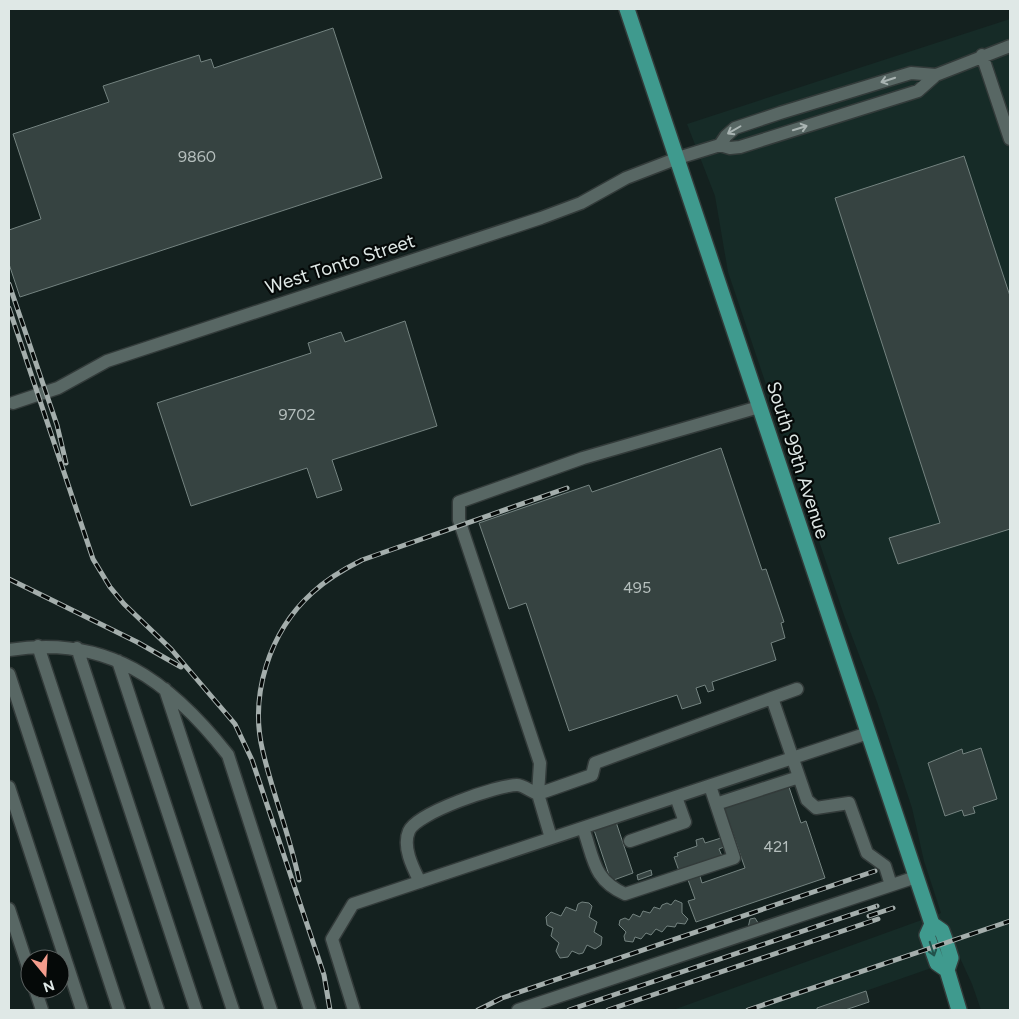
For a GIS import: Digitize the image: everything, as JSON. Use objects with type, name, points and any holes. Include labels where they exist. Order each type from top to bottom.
[{"type":"main road","name":"South 99th Avenue","points":[[627,9],[932,924],[927,935],[936,963],[947,970],[959,1010]]},
{"type":"street","points":[[936,75],[911,72],[780,113],[735,128],[720,145],[730,148],[740,147],[918,91],[936,75],[1010,46]]},
{"type":"street","points":[[982,56],[1010,139]]},
{"type":"street","name":"West Tonto Street","points":[[13,403],[58,388],[107,361],[541,218],[581,203],[626,178],[678,158],[720,145]]},
{"type":"street","points":[[551,838],[538,794],[540,763],[459,520],[459,502],[583,458],[760,407]]},
{"type":"street","points":[[38,646],[158,1010]]},
{"type":"street","points":[[9,650],[38,646],[77,648],[118,661],[165,689],[201,721],[228,755],[310,1010]]},
{"type":"street","points":[[77,648],[196,1010]]},
{"type":"street","points":[[118,661],[233,1010]]},
{"type":"street","points":[[9,674],[119,1010]]},
{"type":"street","points":[[165,689],[271,1010]]},
{"type":"street","points":[[420,882],[407,848],[408,832],[411,826],[440,808],[481,794],[518,785],[538,794],[592,775],[595,763],[797,689]]},
{"type":"street","points":[[772,698],[807,800],[816,808],[849,803],[867,853],[885,866],[892,885]]},
{"type":"street","points":[[354,1010],[332,939],[353,904],[868,733]]},
{"type":"street","points":[[716,804],[799,777]]},
{"type":"street","points":[[583,828],[601,879],[612,888],[625,894],[734,858],[710,786]]},
{"type":"street","points":[[9,787],[82,1010]]},
{"type":"street","points":[[630,841],[685,822],[676,797]]},
{"type":"street","points":[[518,1010],[916,876]]},
{"type":"street","points":[[9,909],[22,949]]},
{"type":"shaded area","points":[[1010,19],[1010,1010],[981,1010],[960,958],[817,1008],[817,1010],[673,1010],[941,913],[924,861],[912,808],[877,702],[845,618],[728,272],[715,196],[687,124]]},
{"type":"building","points":[[333,28],[382,178],[20,297],[9,264],[9,230],[41,219],[13,134],[109,102],[103,86],[199,55],[201,62],[211,59],[214,68]]},
{"type":"building","points":[[964,156],[1010,296],[1010,529],[898,564],[889,538],[940,523],[835,198]]},
{"type":"building","points":[[405,321],[437,426],[332,460],[342,490],[317,498],[307,468],[191,506],[157,403],[311,353],[308,343],[341,332],[345,342]]},
{"type":"building","points":[[721,448],[762,570],[766,569],[784,622],[781,623],[785,638],[771,643],[776,660],[712,682],[714,690],[708,692],[705,685],[696,688],[701,703],[682,709],[677,695],[569,731],[526,603],[509,609],[479,523],[589,485],[592,492]]},
{"type":"building","points":[[981,748],[997,799],[973,807],[975,813],[964,816],[962,810],[945,816],[928,763],[962,749],[963,754]]},
{"type":"building","points":[[788,784],[801,823],[806,821],[825,878],[696,922],[688,901],[695,899],[687,877],[699,873],[702,883],[745,868],[723,806]]},
{"type":"building","points":[[615,819],[633,873],[611,881],[593,827]]},
{"type":"building","points":[[703,838],[705,843],[721,838],[724,847],[719,849],[722,856],[679,871],[674,857],[678,856],[677,853],[697,846],[696,840]]},
{"type":"building","points":[[651,870],[652,875],[638,880],[637,875]]},
{"type":"building","points":[[675,900],[682,903],[682,913],[688,919],[685,924],[677,923],[675,927],[667,926],[662,932],[656,929],[651,935],[646,933],[641,939],[635,937],[633,942],[625,941],[624,936],[626,932],[619,925],[620,920],[625,918],[629,920],[633,914],[640,917],[643,911],[650,913],[654,907],[660,909],[662,905],[667,903],[671,905]]},
{"type":"building","points":[[582,902],[589,903],[592,906],[589,917],[597,922],[594,932],[602,937],[601,945],[595,949],[587,945],[583,953],[579,954],[572,951],[568,957],[560,958],[556,951],[559,943],[551,936],[553,928],[547,925],[546,917],[551,912],[561,916],[566,907],[576,911],[578,904]]},
{"type":"building","points":[[755,918],[760,926],[748,928],[750,919]]},
{"type":"building","points":[[866,991],[869,1002],[845,1010],[817,1010],[817,1008]]},
{"type":"railway","points":[[9,284],[57,425],[66,463]]},
{"type":"railway","points":[[9,308],[93,559],[110,587],[124,604],[171,649],[235,724],[252,760],[324,975],[330,1010]]},
{"type":"railway","points":[[299,880],[267,768],[259,731],[261,687],[266,666],[284,626],[312,593],[336,575],[362,560],[567,488]]},
{"type":"railway","points":[[9,579],[137,642],[181,667]]},
{"type":"railway","points":[[478,1010],[502,998],[875,871]]},
{"type":"railway","points":[[569,1010],[877,906]]},
{"type":"railway","points":[[869,916],[893,908]]},
{"type":"railway","points":[[608,1010],[878,919]]},
{"type":"railway","points":[[748,1010],[1010,921]]}]
